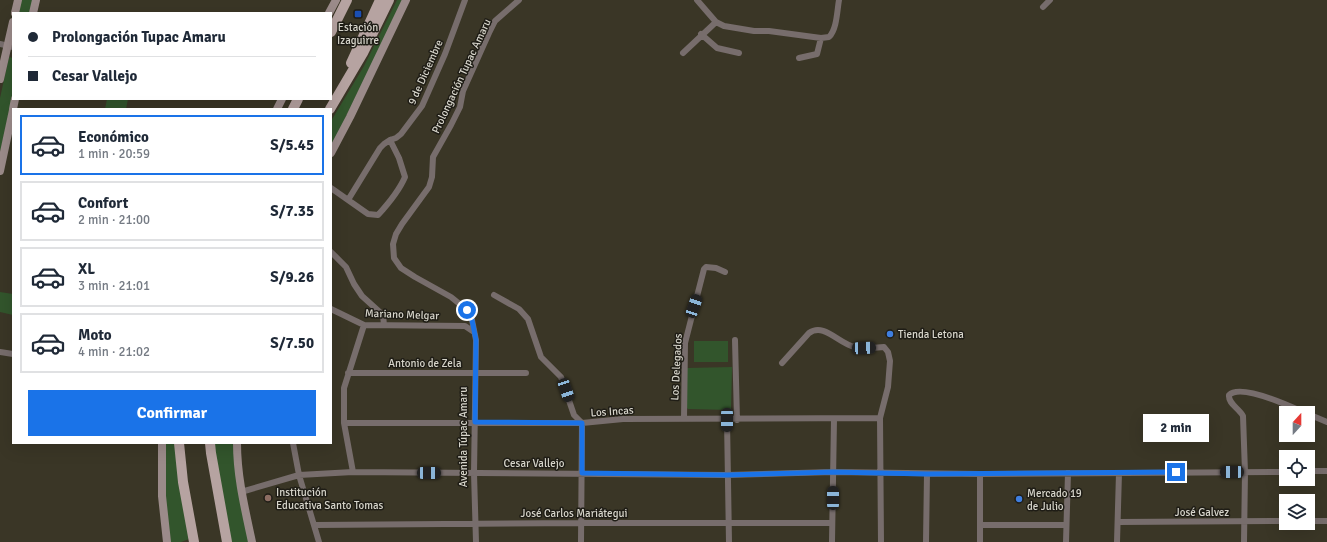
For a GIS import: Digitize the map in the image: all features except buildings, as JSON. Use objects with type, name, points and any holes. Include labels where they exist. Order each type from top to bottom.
[{"type":"main road","points":[[332,30],[347,0]]},
{"type":"main road","points":[[331,108],[380,0]]},
{"type":"main road","points":[[331,108],[364,53],[390,0]]},
{"type":"main road","points":[[179,444],[183,482],[194,542]]},
{"type":"main road","points":[[210,444],[227,542]]},
{"type":"street","points":[[15,12],[18,0]]},
{"type":"street","points":[[33,12],[36,0]]},
{"type":"street","points":[[329,12],[336,0]]},
{"type":"street","points":[[332,151],[406,0]]},
{"type":"street","name":"9 de Diciembre","points":[[348,200],[384,144],[401,134],[422,106],[445,54],[465,0]]},
{"type":"street","points":[[460,14],[469,0]]},
{"type":"street","name":"Prolongación Tupac Amaru","points":[[474,332],[472,320],[467,310],[451,297],[401,268],[394,258],[393,244],[396,234],[402,224],[429,187],[432,177],[433,157],[460,107],[463,91],[495,21],[519,0]]},
{"type":"street","points":[[697,0],[716,22],[724,26],[754,31],[769,31],[821,38],[829,37],[833,32],[839,0]]},
{"type":"street","points":[[1043,7],[1050,0]]},
{"type":"street","points":[[683,53],[701,34],[716,22]]},
{"type":"street","points":[[0,80],[12,26]]},
{"type":"street","points":[[701,34],[717,48],[739,53]]},
{"type":"street","points":[[799,58],[817,54],[821,38]]},
{"type":"street","points":[[0,171],[12,114]]},
{"type":"street","points":[[332,189],[368,214],[378,215],[401,186],[405,176],[399,158],[390,140]]},
{"type":"street","points":[[332,253],[346,267],[354,284],[362,296],[383,315],[384,325]]},
{"type":"street","name":"Los Delegados","points":[[684,420],[685,343],[704,269],[706,267],[714,267],[725,272]]},
{"type":"street","points":[[494,295],[519,309],[528,319],[541,357],[561,376],[574,415],[582,423],[581,542]]},
{"type":"street","name":"Mariano Melgar","points":[[332,309],[364,325],[465,326],[474,332]]},
{"type":"street","points":[[353,472],[344,423],[344,388],[364,325]]},
{"type":"street","points":[[782,363],[809,333],[813,330],[819,329],[844,344],[854,347],[884,347],[888,352],[890,360],[888,387],[880,418],[881,542]]},
{"type":"street","name":"Avenida Túpac Amaru","points":[[474,332],[476,340],[474,473],[476,542]]},
{"type":"street","points":[[735,340],[737,420]]},
{"type":"street","points":[[0,352],[12,354]]},
{"type":"street","name":"Antonio de Zela","points":[[348,373],[526,373]]},
{"type":"street","points":[[1244,542],[1245,472],[1243,414],[1229,399],[1229,396],[1231,392],[1242,391],[1272,399],[1288,406]]},
{"type":"street","points":[[1315,417],[1327,422]]},
{"type":"street","name":"Los Incas","points":[[344,423],[582,423],[623,419],[737,420],[880,418]]},
{"type":"street","points":[[832,542],[834,419]]},
{"type":"street","points":[[727,420],[729,542]]},
{"type":"street","points":[[162,444],[162,496],[167,542]]},
{"type":"street","points":[[237,444],[237,461],[241,492],[252,542]]},
{"type":"street","points":[[293,444],[299,476],[319,542]]},
{"type":"street","points":[[1315,471],[1327,471]]},
{"type":"street","name":"Cesar Vallejo","points":[[241,492],[299,476],[353,472],[727,475],[833,472],[980,474],[1279,472]]},
{"type":"street","points":[[1066,542],[1068,473]]},
{"type":"street","points":[[1117,542],[1119,473]]},
{"type":"street","points":[[926,542],[927,474]]},
{"type":"street","points":[[980,474],[980,542]]},
{"type":"street","name":"José Galvez","points":[[1118,522],[1279,521]]},
{"type":"street","points":[[1315,521],[1327,521]]},
{"type":"street","name":"José Carlos Mariátegui","points":[[315,525],[832,523]]},
{"type":"street","points":[[980,525],[1066,524]]},
{"type":"green space","points":[[21,0],[33,0],[30,12],[19,12]]},
{"type":"green space","points":[[397,0],[403,0],[332,145],[332,119],[364,66]]},
{"type":"green space","points":[[9,57],[12,58],[12,98],[0,153],[0,98]]},
{"type":"green space","points":[[107,100],[128,100],[126,108],[105,108]]},
{"type":"green space","points":[[0,292],[12,294],[12,315],[0,312]]},
{"type":"green space","points":[[694,341],[728,341],[728,362],[694,362]]},
{"type":"green space","points":[[732,367],[731,410],[688,409],[686,407],[687,368]]},
{"type":"green space","points":[[164,444],[175,444],[189,539],[181,542],[168,542],[164,499]]},
{"type":"green space","points":[[212,444],[235,444],[250,542],[228,542]]},
{"type":"place","name":"Estación Izaguirre","points":[[358,14]]},
{"type":"place","name":"Tienda Letona","points":[[890,334]]},
{"type":"place","name":"Institución Educativa Santo Tomas","points":[[268,498]]},
{"type":"place","name":"Mercado 19 de Julio","points":[[1019,499]]},
{"type":"route","points":[[467,310],[472,320],[476,340],[475,422],[582,423],[582,473],[727,475],[833,472],[927,474],[1176,472]]}]
